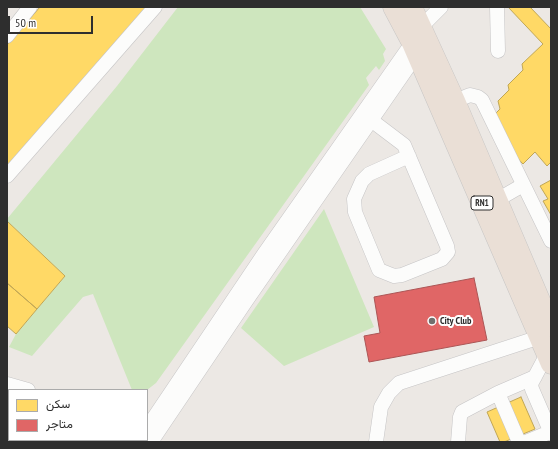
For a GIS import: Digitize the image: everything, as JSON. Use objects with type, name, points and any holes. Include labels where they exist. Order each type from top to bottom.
[{"type":"highway","name":"RN1","points":[[393,7],[417,41],[455,101],[497,200],[546,299],[547,345]]},
{"type":"highway","name":"RN1","points":[[412,7],[417,41],[547,345]]},
{"type":"street","points":[[7,36],[30,7]]},
{"type":"street","points":[[7,176],[155,7]]},
{"type":"street","points":[[148,424],[151,414],[442,7]]},
{"type":"street","points":[[497,7],[498,50]]},
{"type":"street","points":[[151,442],[371,120],[417,41]]},
{"type":"street","points":[[455,101],[470,95],[478,97],[482,100],[551,241]]},
{"type":"street","points":[[371,120],[404,145],[409,156],[447,246],[448,252],[442,259],[402,275],[394,276],[379,270],[355,212],[354,199],[362,181],[369,174],[409,156]]},
{"type":"street","points":[[497,200],[523,185]]},
{"type":"street","points":[[526,442],[551,433],[532,390],[535,377],[547,345]]},
{"type":"street","points":[[376,442],[381,407],[389,393],[399,383],[547,345]]},
{"type":"street","points":[[458,442],[460,417],[462,412],[498,393],[535,377]]},
{"type":"street","points":[[7,384],[24,389]]},
{"type":"street","points":[[498,393],[518,442]]},
{"type":"green space","points":[[178,7],[360,7],[386,49],[383,54],[385,61],[379,70],[376,66],[366,78],[369,85],[156,383],[148,389],[132,389],[93,294],[83,297],[32,356],[9,347],[16,334],[65,276],[7,221],[7,219],[117,86]]},
{"type":"green space","points":[[324,209],[374,327],[284,366],[241,328]]},
{"type":"building: سكن","points":[[40,7],[151,7],[7,172],[7,45]]},
{"type":"building: سكن","points":[[508,7],[530,7],[551,29],[551,162],[547,166],[535,152],[523,164],[504,144],[496,113],[500,109],[498,101],[509,90],[508,85],[523,70],[522,64],[543,44]]},
{"type":"building: سكن","points":[[551,180],[551,215],[543,201],[548,199],[540,186]]},
{"type":"building: سكن","points":[[7,221],[65,276],[37,309],[7,283]]},
{"type":"building: سكن","points":[[7,283],[37,309],[16,334],[7,326]]},
{"type":"building: سكن","points":[[521,397],[535,429],[504,442],[500,442],[487,412]]},
{"type":"building: متاجر","points":[[474,278],[487,340],[369,362],[364,336],[380,333],[374,297]]},
{"type":"place","name":"City Club","points":[[432,321]]}]
